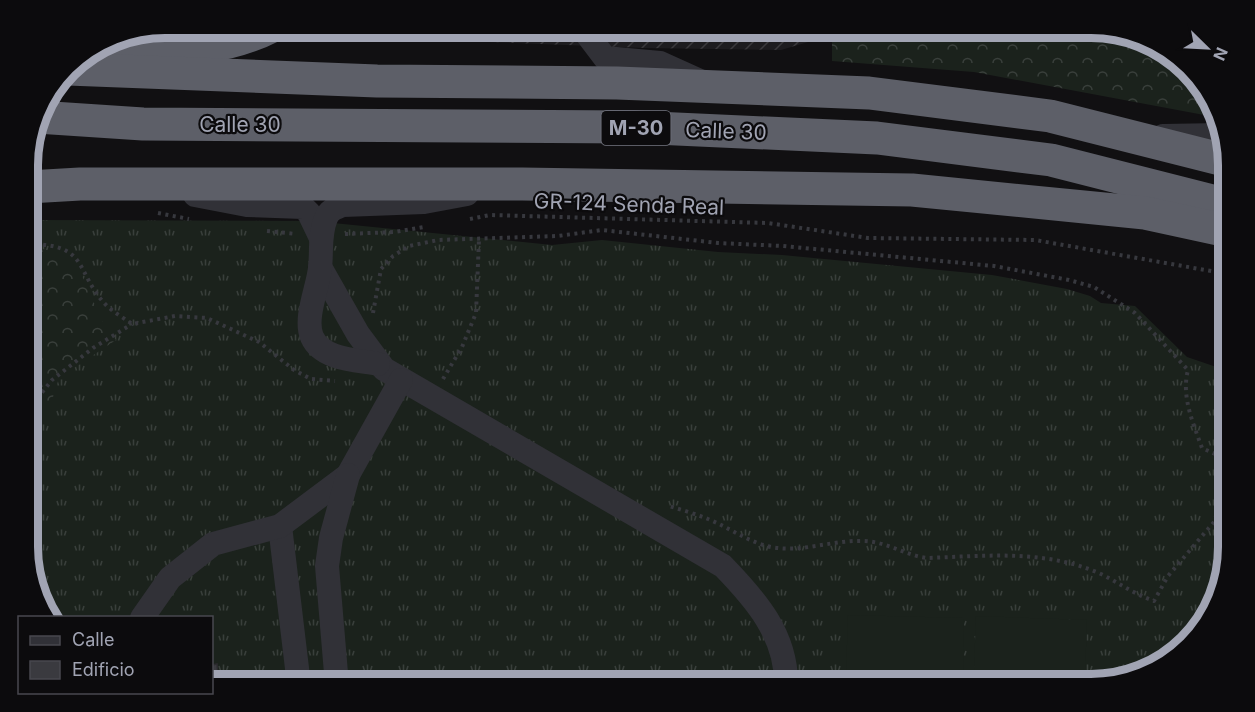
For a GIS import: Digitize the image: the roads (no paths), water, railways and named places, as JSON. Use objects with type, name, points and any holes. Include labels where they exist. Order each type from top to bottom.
[{"type":"highway","points":[[105,53],[209,47],[244,38]]},
{"type":"highway","name":"Calle 30","points":[[81,69],[377,81],[617,82],[869,93],[1050,116],[1217,158]]},
{"type":"highway","name":"Calle 30","points":[[46,118],[143,124],[633,128],[877,138],[1051,160],[1217,202]]},
{"type":"highway","points":[[38,182],[80,184],[145,198],[522,184],[912,190],[1145,213],[1217,229]]},
{"type":"highway","points":[[38,186],[80,184]]},
{"type":"lane","points":[[590,38],[605,58],[660,63],[713,87]]},
{"type":"lane","points":[[1133,137],[1214,135]]},
{"type":"lane","points":[[378,364],[337,356],[322,349],[312,338],[310,325],[320,267],[320,236],[327,216],[333,208],[343,205],[424,202],[522,184]]},
{"type":"lane","points":[[145,198],[247,205],[297,205],[309,213],[320,236]]},
{"type":"lane","points":[[320,267],[378,364],[401,380],[723,566],[763,611],[778,642],[786,674]]},
{"type":"lane","points":[[337,356],[358,334]]},
{"type":"lane","points":[[336,674],[327,566],[348,475],[401,380]]},
{"type":"lane","points":[[143,616],[170,578],[213,544],[280,526],[348,475]]},
{"type":"lane","points":[[280,526],[297,674]]}]
